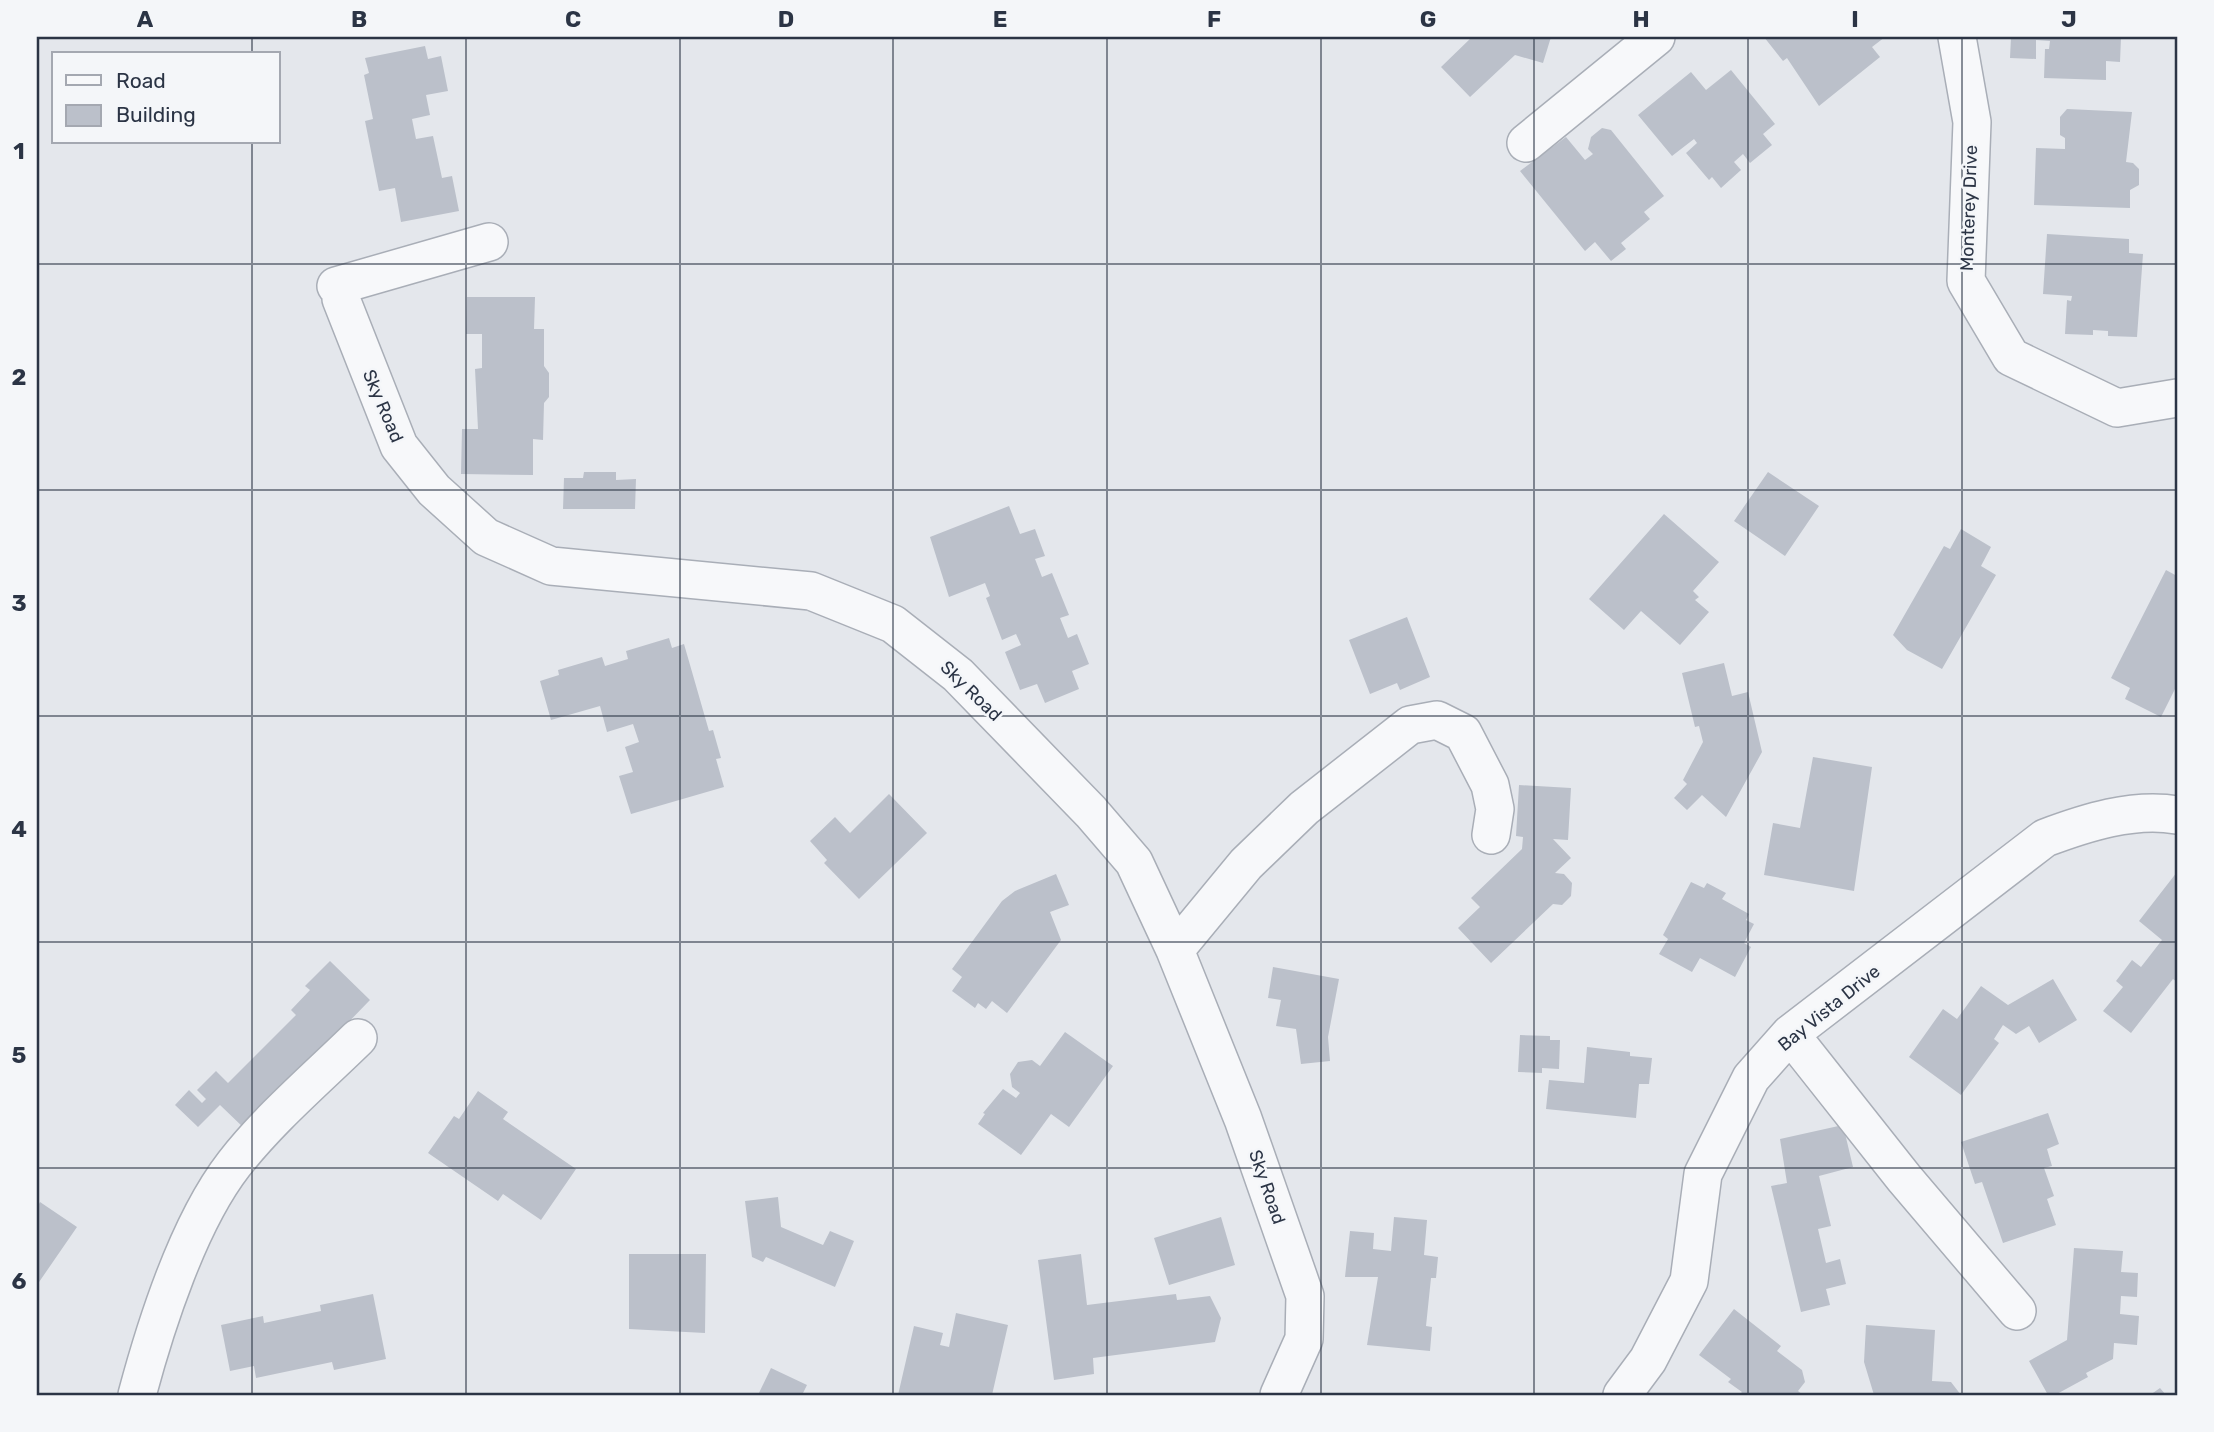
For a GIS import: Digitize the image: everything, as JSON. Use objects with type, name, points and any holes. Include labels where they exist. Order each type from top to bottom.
[{"type":"street","points":[[1525,144],[1656,37]]},
{"type":"street","name":"Monterey Drive","points":[[1957,37],[1972,122],[1966,281],[2011,357],[2117,408],[2177,398]]},
{"type":"street","name":"Sky Road","points":[[489,242],[338,292],[399,446],[434,490],[486,537],[551,566],[811,591],[893,624],[958,675],[1091,812],[1134,862],[1175,950],[1243,1119],[1305,1296],[1304,1339],[1279,1395]]},
{"type":"street","points":[[1175,950],[1246,863],[1304,808],[1410,725],[1437,720],[1463,733],[1490,785],[1495,809],[1491,835]]},
{"type":"street","name":"Bay Vista Drive","points":[[1622,1395],[1648,1360],[1689,1280],[1703,1174],[1751,1079],[1790,1034],[2045,838],[2087,823],[2160,812],[2177,815]]},
{"type":"street","points":[[1790,1034],[1905,1178],[2017,1311]]},
{"type":"street","points":[[137,1395],[149,1353],[201,1218],[233,1165],[262,1132],[358,1038]]},
{"type":"building","points":[[1472,37],[1551,37],[1543,63],[1515,55],[1470,97],[1441,67]]},
{"type":"building","points":[[1764,37],[1885,37],[1872,47],[1880,57],[1819,106],[1787,58],[1783,61]]},
{"type":"building","points":[[2011,37],[2121,37],[2120,62],[2106,61],[2106,80],[2044,78],[2045,49],[2049,49],[2050,41],[2036,40],[2036,59],[2010,58]]},
{"type":"building","points":[[425,46],[428,59],[441,56],[448,91],[426,95],[430,115],[412,119],[416,139],[433,136],[442,178],[452,176],[459,211],[401,222],[395,188],[379,191],[365,121],[373,119],[364,75],[369,73],[365,58]]},
{"type":"building","points":[[1731,70],[1775,124],[1763,134],[1772,145],[1750,163],[1743,154],[1734,162],[1741,170],[1721,188],[1712,177],[1709,180],[1686,153],[1697,143],[1694,139],[1672,156],[1638,115],[1691,72],[1706,90]]},
{"type":"building","points":[[2067,109],[2132,112],[2126,162],[2133,163],[2139,169],[2139,185],[2130,190],[2130,208],[2034,205],[2036,148],[2065,149],[2065,138],[2060,135],[2060,117]]},
{"type":"building","points":[[1602,128],[1611,130],[1664,196],[1644,212],[1650,219],[1621,243],[1626,249],[1611,261],[1595,242],[1585,251],[1520,171],[1566,137],[1585,160],[1593,154],[1588,149],[1591,137]]},
{"type":"building","points":[[2047,234],[2129,239],[2129,253],[2143,254],[2137,337],[2108,336],[2108,331],[2093,330],[2093,335],[2065,334],[2067,300],[2071,301],[2072,296],[2043,294]]},
{"type":"building","points":[[467,297],[535,297],[534,329],[544,329],[544,366],[549,373],[549,397],[544,403],[543,440],[533,439],[533,475],[461,474],[462,429],[478,429],[475,369],[482,368],[482,334],[466,334]]},
{"type":"building","points":[[584,472],[616,472],[616,480],[636,479],[635,509],[563,509],[564,478],[583,478]]},
{"type":"building","points":[[1768,472],[1819,506],[1785,556],[1734,521]]},
{"type":"building","points":[[1009,506],[1020,534],[1035,529],[1045,556],[1035,559],[1042,577],[1052,573],[1069,615],[1060,618],[1068,638],[1077,634],[1089,664],[1072,671],[1079,689],[1045,703],[1037,684],[1020,690],[1005,652],[1021,645],[1016,634],[1002,640],[986,598],[990,596],[985,583],[949,597],[930,537]]},
{"type":"building","points":[[1664,514],[1719,562],[1693,591],[1699,597],[1695,600],[1709,612],[1680,645],[1641,611],[1624,630],[1589,599]]},
{"type":"building","points":[[1961,529],[1991,547],[1981,566],[1996,575],[1942,669],[1907,650],[1893,635],[1944,546],[1950,549]]},
{"type":"building","points":[[2166,570],[2177,576],[2177,685],[2161,717],[2125,699],[2130,688],[2111,678]]},
{"type":"building","points":[[1407,617],[1430,677],[1400,690],[1397,683],[1370,694],[1349,640]]},
{"type":"building","points":[[669,638],[672,648],[684,644],[709,731],[713,730],[721,758],[716,759],[724,787],[631,814],[619,776],[633,772],[625,747],[639,742],[633,724],[607,732],[600,706],[551,720],[540,681],[559,675],[558,670],[602,657],[605,666],[628,659],[626,651]]},
{"type":"building","points":[[1724,663],[1732,696],[1748,692],[1762,752],[1726,817],[1702,795],[1687,810],[1674,798],[1687,784],[1683,780],[1703,742],[1699,726],[1695,727],[1682,673]]},
{"type":"building","points":[[1813,757],[1872,767],[1854,891],[1764,875],[1773,823],[1800,828]]},
{"type":"building","points":[[1519,785],[1571,788],[1568,840],[1553,839],[1571,858],[1555,873],[1564,874],[1572,883],[1571,896],[1562,905],[1553,904],[1491,963],[1458,928],[1480,907],[1471,898],[1522,849],[1523,837],[1516,836]]},
{"type":"building","points":[[889,794],[927,833],[859,899],[824,863],[827,860],[810,841],[835,817],[850,833]]},
{"type":"building","points":[[2177,872],[2177,982],[2173,979],[2131,1033],[2103,1011],[2123,987],[2116,981],[2132,960],[2141,967],[2162,940],[2139,921]]},
{"type":"building","points":[[1056,874],[1069,905],[1050,912],[1061,940],[1007,1013],[992,1001],[986,1009],[978,1003],[975,1008],[952,991],[962,977],[952,969],[1002,901],[1015,891]]},
{"type":"building","points":[[1691,882],[1704,888],[1707,883],[1726,893],[1722,899],[1749,914],[1746,920],[1754,924],[1744,943],[1751,947],[1735,977],[1700,958],[1692,972],[1659,954],[1668,939],[1663,935]]},
{"type":"building","points":[[330,961],[370,1000],[245,1129],[220,1105],[198,1127],[175,1105],[189,1090],[202,1103],[206,1099],[197,1090],[216,1071],[228,1083],[296,1015],[291,1010],[310,990],[305,986]]},
{"type":"building","points":[[1273,967],[1339,979],[1328,1037],[1330,1061],[1301,1064],[1296,1029],[1276,1026],[1281,1000],[1268,998]]},
{"type":"building","points":[[2053,979],[2077,1020],[2039,1043],[2029,1026],[2016,1034],[2003,1025],[1994,1039],[1999,1043],[1961,1095],[1909,1057],[1943,1009],[1957,1019],[1981,986],[2008,1005]]},
{"type":"building","points":[[1065,1032],[1113,1066],[1069,1127],[1051,1114],[1021,1155],[978,1124],[985,1114],[983,1113],[1003,1089],[1016,1098],[1020,1093],[1012,1087],[1010,1074],[1018,1062],[1032,1060],[1040,1066]]},
{"type":"building","points":[[1520,1035],[1550,1036],[1550,1040],[1560,1040],[1559,1069],[1542,1068],[1542,1073],[1518,1072]]},
{"type":"building","points":[[1587,1047],[1630,1052],[1630,1056],[1652,1058],[1649,1084],[1639,1084],[1636,1118],[1546,1109],[1549,1080],[1584,1083]]},
{"type":"building","points":[[478,1091],[508,1112],[503,1119],[576,1169],[541,1220],[503,1194],[498,1201],[428,1153],[454,1116],[459,1119]]},
{"type":"building","points":[[2048,1113],[2059,1144],[2047,1149],[2052,1166],[2044,1168],[2054,1196],[2047,1199],[2056,1225],[2003,1243],[1982,1182],[1975,1184],[1961,1142]]},
{"type":"building","points":[[1843,1125],[1853,1167],[1819,1176],[1831,1226],[1818,1229],[1826,1263],[1840,1259],[1846,1284],[1826,1289],[1830,1305],[1801,1312],[1771,1186],[1787,1183],[1780,1139]]},
{"type":"building","points":[[778,1197],[781,1227],[823,1245],[830,1231],[854,1241],[835,1287],[766,1257],[763,1262],[752,1257],[745,1201]]},
{"type":"building","points":[[40,1202],[77,1227],[37,1285],[37,1208]]},
{"type":"building","points":[[1221,1217],[1235,1265],[1169,1285],[1154,1238]]},
{"type":"building","points":[[1394,1217],[1427,1220],[1424,1255],[1438,1257],[1436,1278],[1431,1278],[1426,1326],[1432,1327],[1430,1351],[1367,1345],[1378,1277],[1345,1277],[1350,1231],[1374,1233],[1373,1249],[1391,1251]]},
{"type":"building","points":[[2074,1248],[2123,1251],[2121,1272],[2138,1273],[2137,1297],[2121,1296],[2120,1314],[2139,1316],[2137,1345],[2114,1343],[2113,1359],[2086,1373],[2088,1377],[2055,1395],[2048,1395],[2029,1361],[2067,1340]]},
{"type":"building","points":[[629,1254],[706,1254],[705,1333],[629,1329]]},
{"type":"building","points":[[1081,1254],[1087,1305],[1176,1294],[1177,1300],[1210,1296],[1221,1318],[1215,1342],[1093,1358],[1094,1374],[1054,1380],[1038,1260]]},
{"type":"building","points":[[373,1294],[386,1359],[334,1370],[332,1362],[256,1378],[254,1366],[230,1371],[221,1325],[263,1316],[264,1323],[321,1311],[320,1305]]},
{"type":"building","points":[[1734,1309],[1781,1346],[1777,1351],[1802,1370],[1805,1382],[1798,1391],[1803,1395],[1739,1395],[1742,1392],[1728,1382],[1731,1379],[1699,1355]]},
{"type":"building","points":[[956,1313],[1008,1325],[992,1395],[898,1395],[914,1326],[943,1333],[940,1345],[949,1347]]},
{"type":"building","points":[[1866,1325],[1935,1330],[1932,1381],[1951,1382],[1961,1395],[1874,1395],[1864,1362]]},
{"type":"building","points":[[771,1368],[807,1385],[802,1395],[758,1395]]},
{"type":"building","points":[[2160,1388],[2166,1395],[2150,1395]]}]
